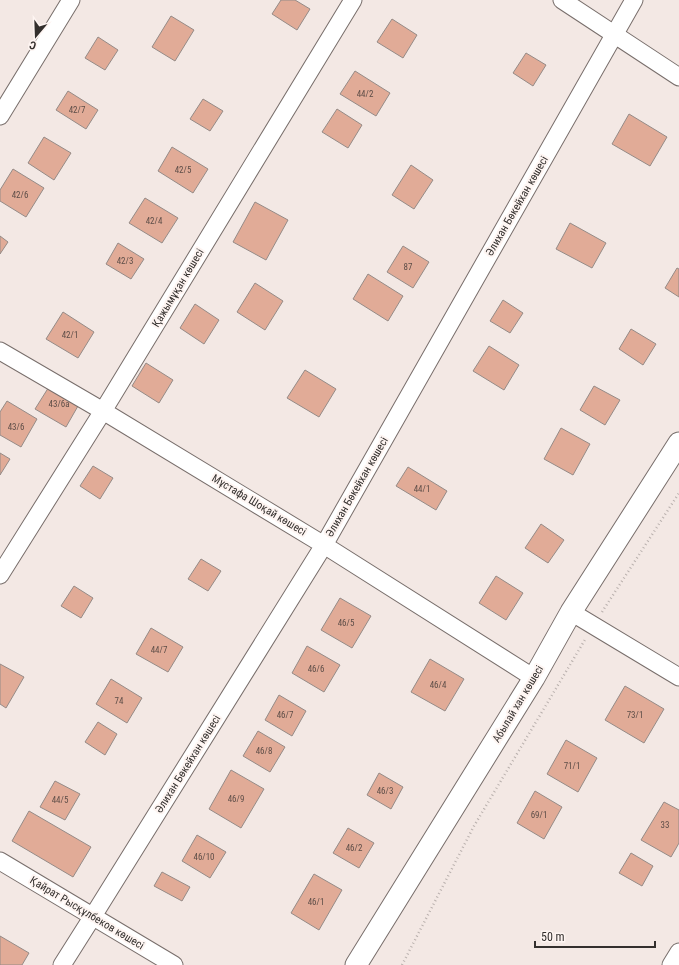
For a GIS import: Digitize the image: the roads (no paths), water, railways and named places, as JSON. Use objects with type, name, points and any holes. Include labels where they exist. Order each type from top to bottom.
[{"type":"street","points":[[0,116],[71,0]]},
{"type":"street","name":"Қажымұқан көшесі","points":[[0,575],[103,412],[353,0]]},
{"type":"street","points":[[562,0],[679,77]]},
{"type":"street","name":"Әлихан Бөкейхан көшесі","points":[[62,965],[94,916],[324,545],[634,0]]},
{"type":"street","name":"Мұстафа Шоқай көшесі","points":[[0,351],[324,545],[534,678]]},
{"type":"street","name":"Абылай хан көшесі","points":[[356,965],[534,678],[571,612],[679,443]]},
{"type":"street","points":[[571,612],[679,677]]},
{"type":"street","name":"Қайрат Рысқұлбеков көшесі","points":[[0,860],[174,965]]},
{"type":"street","points":[[672,965],[679,952]]}]
